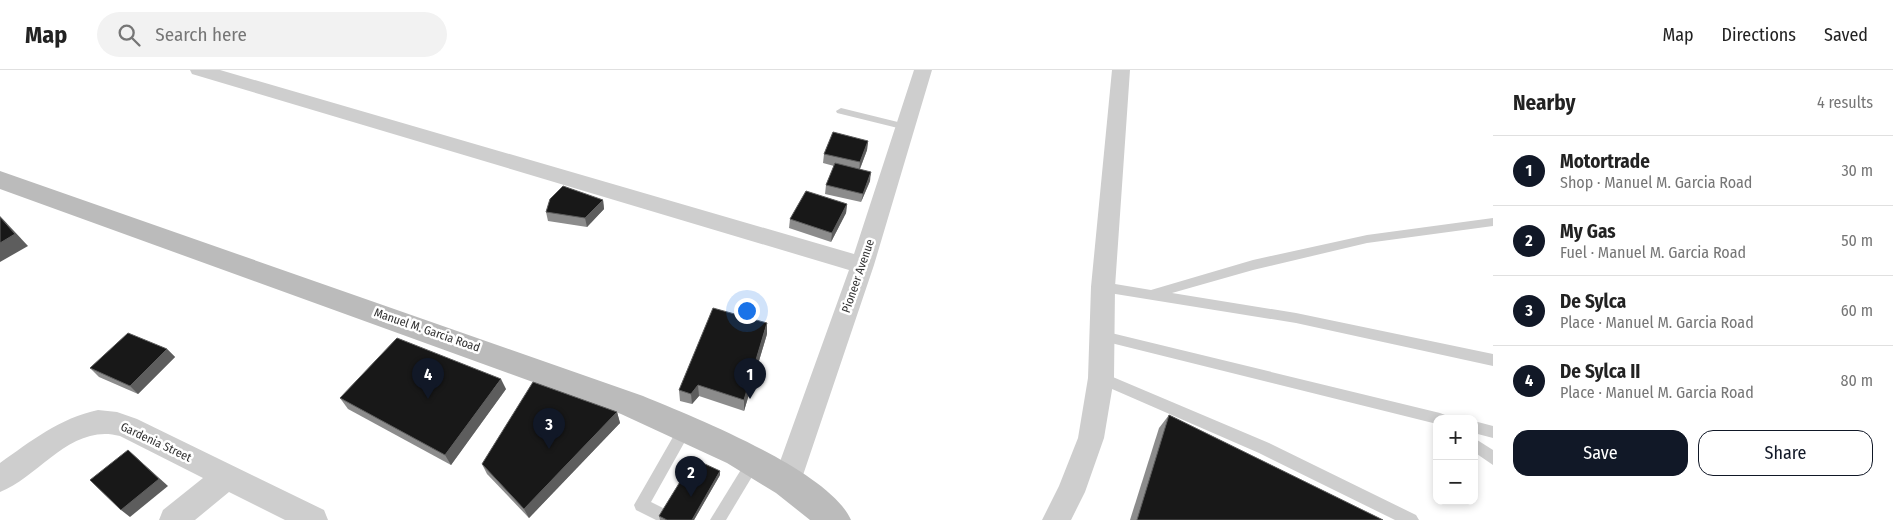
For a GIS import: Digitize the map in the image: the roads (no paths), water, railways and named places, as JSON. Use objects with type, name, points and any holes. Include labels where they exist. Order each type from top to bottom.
[{"type":"main road","name":"Manuel M. Garcia Road","points":[[0,180],[547,373],[686,427],[754,460],[787,481],[834,520]]},
{"type":"street","points":[[199,70],[862,265]]},
{"type":"street","name":"Pioneer Avenue","points":[[787,481],[862,265],[924,70]]},
{"type":"street","points":[[1056,520],[1070,492],[1091,438],[1100,378],[1104,336],[1103,287],[1121,70]]},
{"type":"street","name":"Gardenia Street","points":[[0,478],[77,427],[97,422],[113,422],[128,427],[314,520]]},
{"type":"street","points":[[173,520],[227,476]]},
{"type":"lane","points":[[841,111],[906,127]]},
{"type":"lane","points":[[1151,295],[1253,265],[1367,238],[1493,222]]},
{"type":"lane","points":[[1103,287],[1296,318],[1493,360]]},
{"type":"lane","points":[[1104,336],[1433,417]]},
{"type":"lane","points":[[1100,378],[1264,448],[1411,520]]},
{"type":"lane","points":[[672,520],[640,505],[686,427]]},
{"type":"lane","points":[[1478,428],[1493,432]]},
{"type":"lane","points":[[1478,447],[1493,458]]},
{"type":"lane","points":[[718,520],[754,460]]},
{"type":"place","name":"De Sylca II","points":[[428,399]]},
{"type":"place","name":"Motortrade","points":[[750,399]]},
{"type":"place","name":"De Sylca","points":[[549,449]]},
{"type":"place","name":"My Gas","points":[[691,497]]}]
